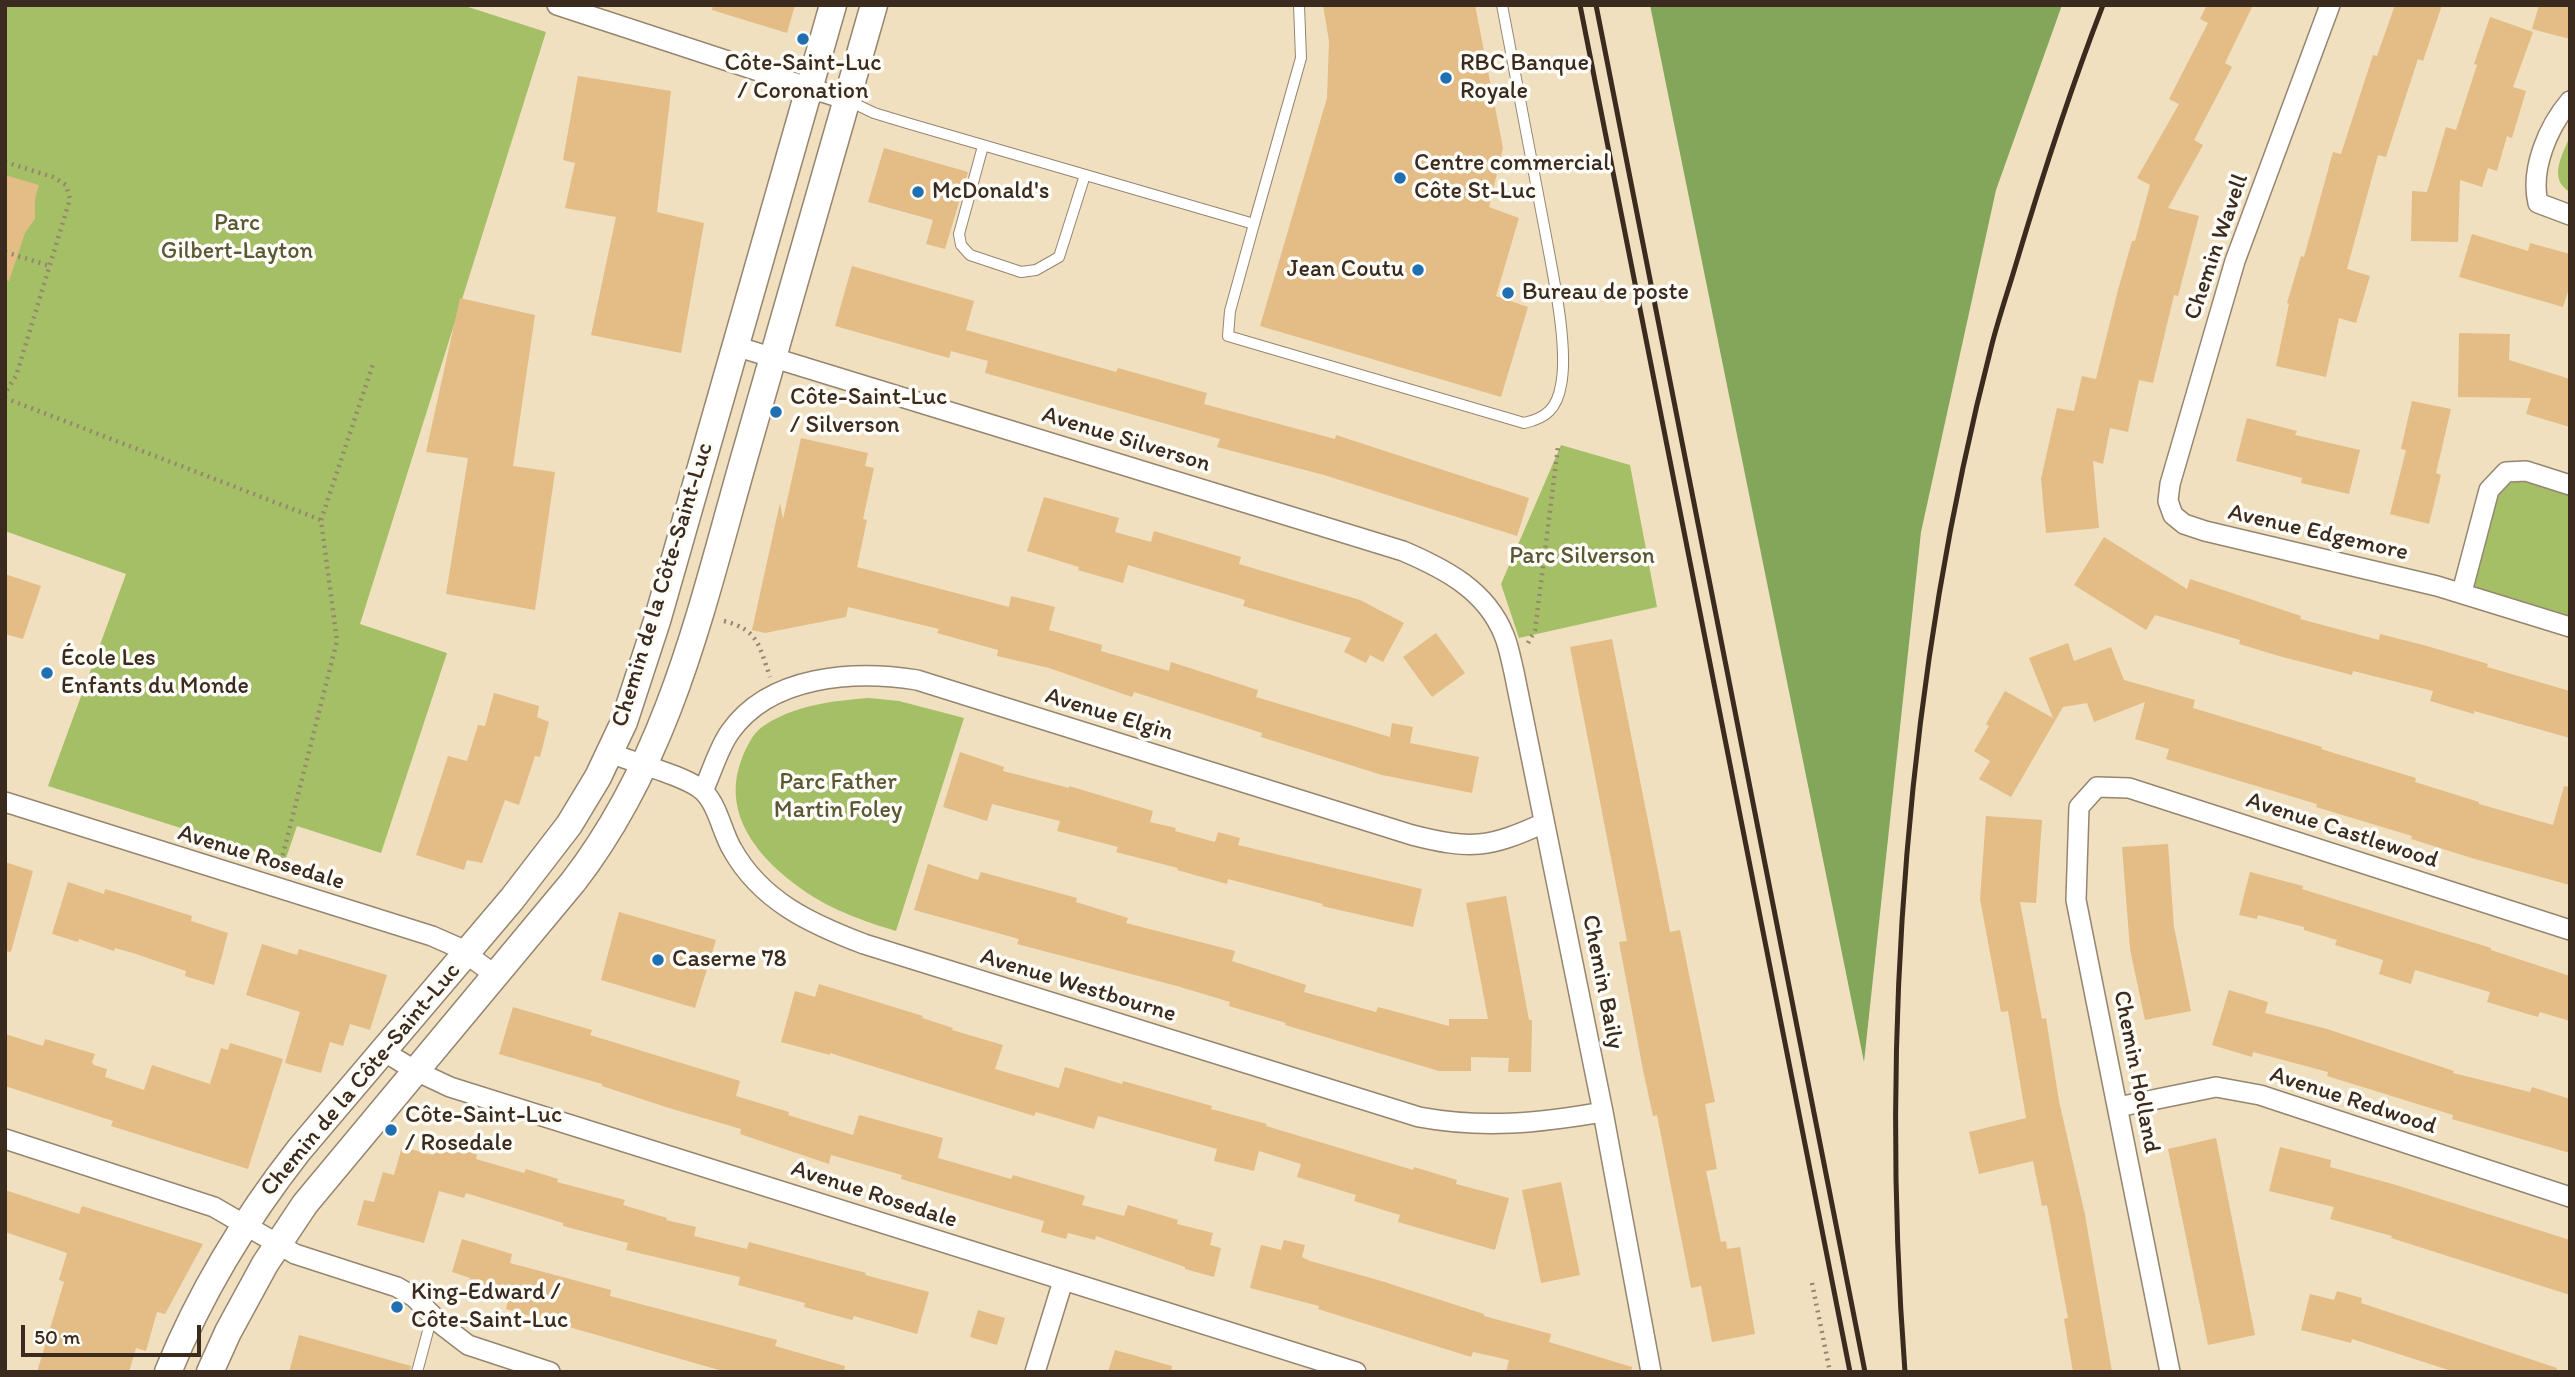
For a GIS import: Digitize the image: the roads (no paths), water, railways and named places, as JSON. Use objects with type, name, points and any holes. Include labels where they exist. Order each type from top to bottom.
[{"type":"main road","name":"Chemin de la Côte-Saint-Luc","points":[[168,1372],[209,1283],[245,1223],[299,1150],[524,884],[569,825],[610,753],[645,660],[833,5]]},
{"type":"main road","name":"Chemin de la Côte-Saint-Luc","points":[[210,1372],[246,1297],[311,1196],[589,861],[619,815],[645,767],[674,693],[874,5]]},
{"type":"street","points":[[557,5],[847,100]]},
{"type":"street","name":"Chemin Wavell","points":[[2170,510],[2170,484],[2235,261],[2330,5]]},
{"type":"street","points":[[2570,101],[2557,117],[2534,188],[2538,203],[2570,215]]},
{"type":"street","name":"Avenue Silverson","points":[[735,346],[1403,551],[1439,566],[1466,583],[1488,608]]},
{"type":"street","points":[[2462,592],[2489,491],[2506,472],[2526,471],[2570,485]]},
{"type":"street","name":"Avenue Edgemore","points":[[2170,510],[2184,524],[2205,531],[2462,592],[2570,627]]},
{"type":"street","name":"Chemin Baily","points":[[1488,608],[1504,636],[1544,823],[1603,1112],[1651,1372]]},
{"type":"street","name":"Avenue Elgin","points":[[703,790],[729,733],[763,701],[804,684],[855,675],[886,675],[917,680],[1412,835],[1449,844],[1484,845],[1511,838],[1544,823]]},
{"type":"street","points":[[610,753],[686,780],[703,790]]},
{"type":"street","name":"Avenue Castlewood","points":[[2097,787],[2129,788],[2570,930]]},
{"type":"street","name":"Chemin Holland","points":[[2097,787],[2079,807],[2076,900],[2170,1372]]},
{"type":"street","name":"Avenue Westbourne","points":[[703,790],[734,853],[767,892],[819,928],[1419,1117],[1447,1122],[1502,1125],[1603,1112]]},
{"type":"street","name":"Avenue Rosedale","points":[[5,802],[432,936],[466,954],[495,975]]},
{"type":"street","name":"Avenue Rosedale","points":[[383,1051],[450,1087],[1356,1372]]},
{"type":"street","name":"Avenue Redwood","points":[[2118,1107],[2216,1087],[2260,1095],[2570,1197]]},
{"type":"street","points":[[5,1139],[202,1202],[308,1259],[397,1287],[414,1297],[468,1345],[550,1372]]},
{"type":"street","points":[[1035,1372],[1063,1281]]},
{"type":"lane","points":[[1299,5],[1301,58],[1230,311],[1228,335],[1524,423],[1541,420],[1555,405],[1561,384],[1559,319],[1552,268],[1502,5]]},
{"type":"lane","points":[[847,100],[874,113],[1177,204],[1254,224]]},
{"type":"lane","points":[[983,146],[959,234],[961,245],[970,256],[1021,272],[1036,270],[1059,257],[1085,175]]},
{"type":"lane","points":[[417,1372],[433,1315]]},
{"type":"railway","points":[[1580,5],[1850,1372]]},
{"type":"railway","points":[[1596,5],[1865,1372]]},
{"type":"railway","points":[[1905,1372],[1898,1244],[1896,1115],[1899,985],[1907,854],[1920,724],[1939,596],[1963,469],[1995,334],[2057,134],[2103,5]]},
{"type":"place","name":"Côte-Saint-Luc / Coronation","points":[[803,39]]},
{"type":"place","name":"RBC Banque Royale","points":[[1446,78]]},
{"type":"place","name":"Centre commercial Côte St-Luc","points":[[1400,178]]},
{"type":"place","name":"McDonald's","points":[[918,192]]},
{"type":"place","name":"Jean Coutu","points":[[1418,270]]},
{"type":"place","name":"Bureau de poste","points":[[1508,293]]},
{"type":"place","name":"Côte-Saint-Luc / Silverson","points":[[776,412]]},
{"type":"place","name":"École Les Enfants du Monde","points":[[47,673]]},
{"type":"place","name":"Caserne 78","points":[[658,960]]},
{"type":"place","name":"Côte-Saint-Luc / Rosedale","points":[[391,1130]]},
{"type":"place","name":"King-Edward / Côte-Saint-Luc","points":[[397,1307]]},
{"type":"park label","name":"Parc Gilbert-Layton","points":[[237,238]]},
{"type":"park label","name":"Parc Silverson","points":[[1582,557]]},
{"type":"park label","name":"Parc Father Martin Foley","points":[[838,797]]}]
